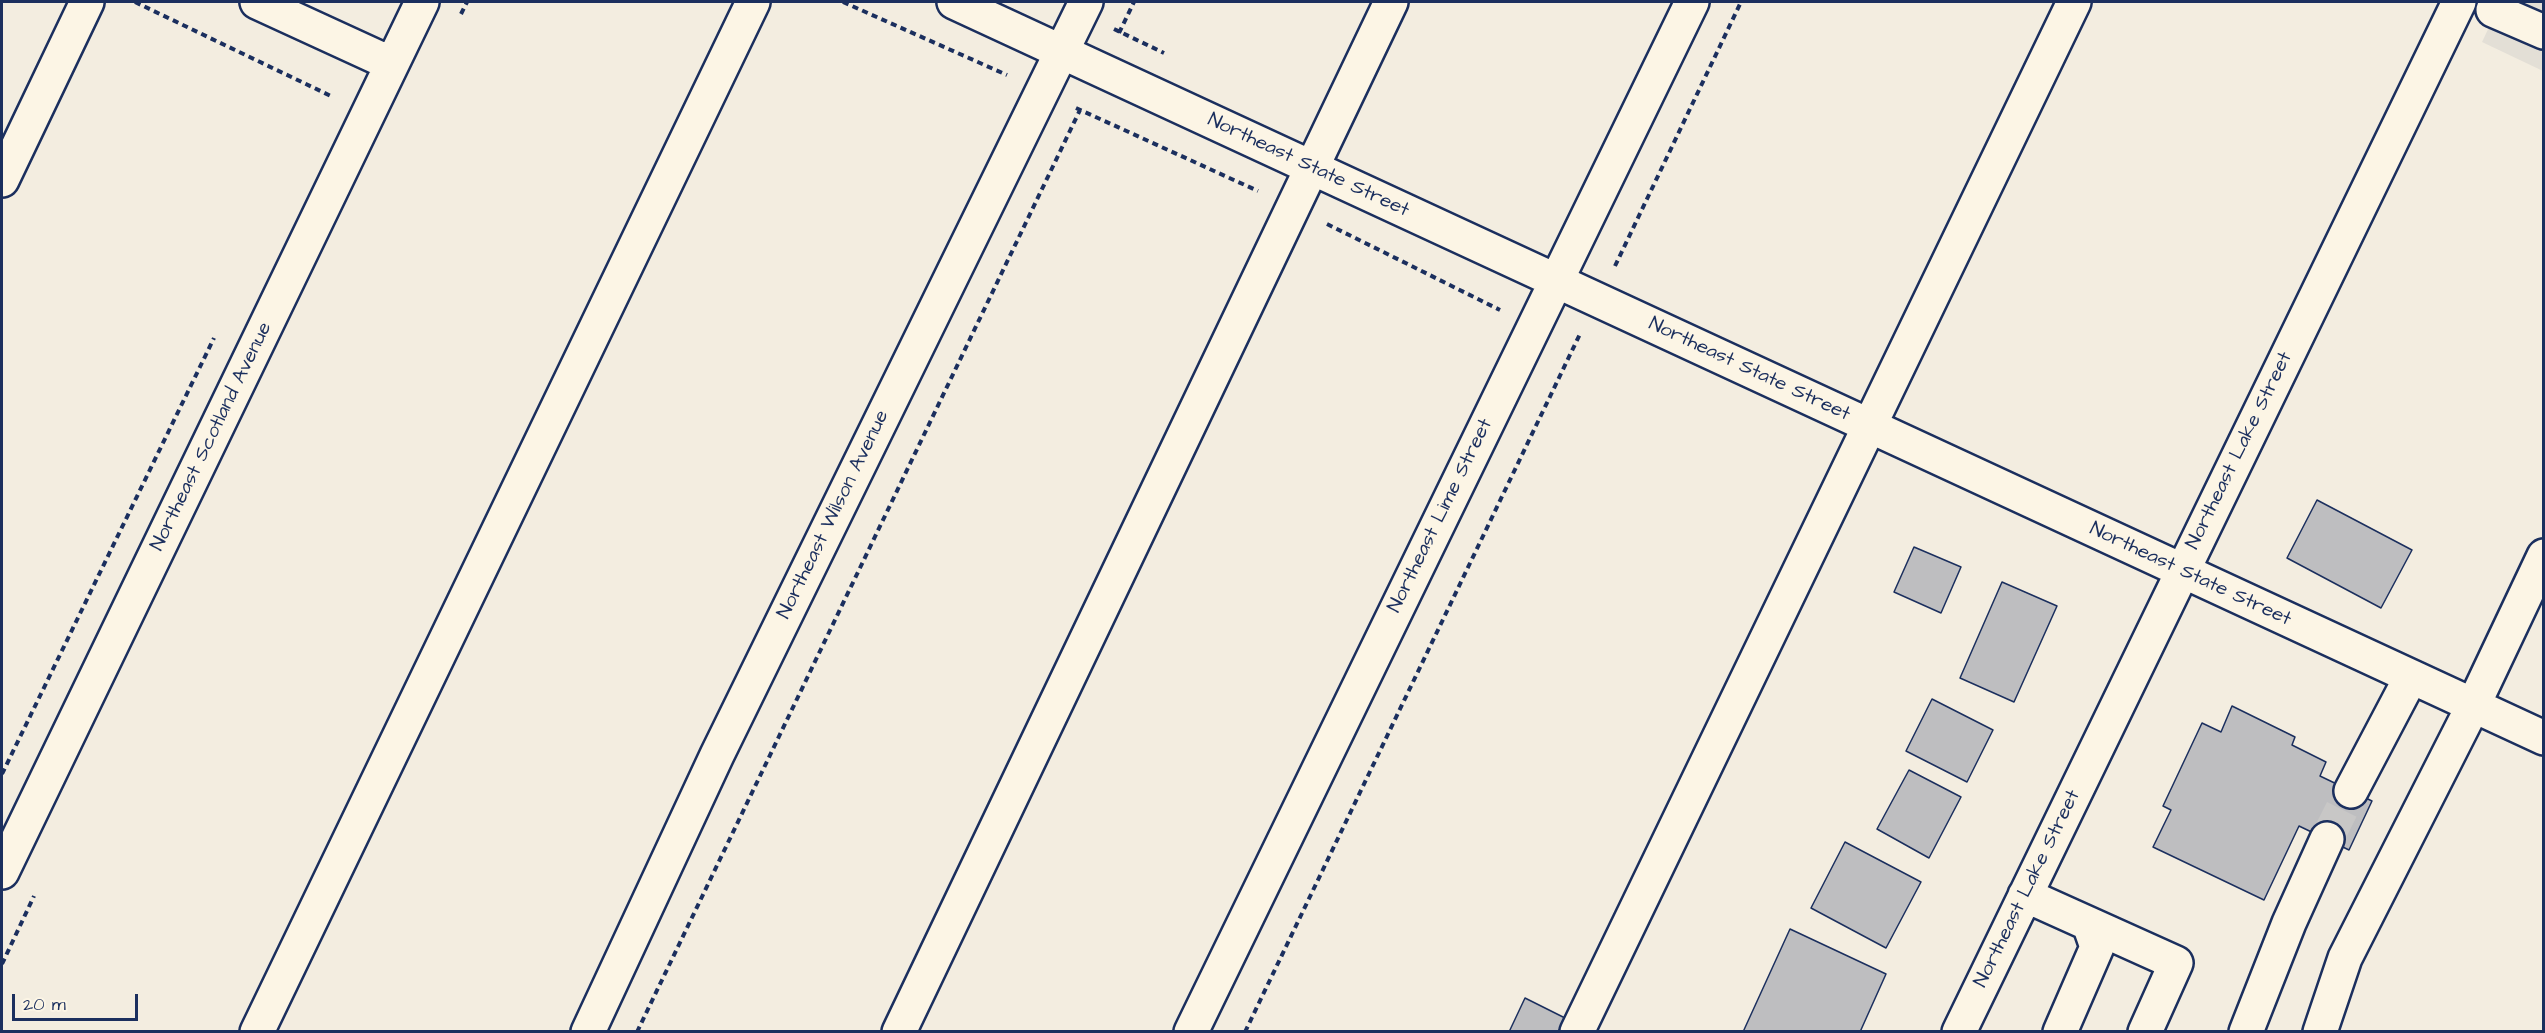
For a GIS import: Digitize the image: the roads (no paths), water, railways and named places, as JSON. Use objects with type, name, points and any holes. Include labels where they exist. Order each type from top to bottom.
[{"type":"street","points":[[2,180],[87,2]]},
{"type":"street","points":[[257,2],[392,64]]},
{"type":"street","name":"Northeast Scotland Avenue","points":[[2,872],[422,2]]},
{"type":"street","points":[[256,1032],[753,2]]},
{"type":"street","name":"Northeast State Street","points":[[954,2],[2544,738]]},
{"type":"street","points":[[899,1032],[1391,2]]},
{"type":"street","name":"Northeast Lime Street","points":[[1191,1032],[1692,2]]},
{"type":"street","points":[[1577,1032],[2074,2]]},
{"type":"street","name":"Northeast Lake Street","points":[[1959,1032],[2459,2]]},
{"type":"street","name":"Northeast Wilson Avenue","points":[[588,1032],[717,754],[1082,8]]},
{"type":"street","points":[[2493,10],[2544,32]]},
{"type":"street","points":[[2320,1032],[2345,958],[2473,706],[2544,556]]},
{"type":"street","points":[[2352,791],[2410,677]]},
{"type":"street","points":[[2246,1032],[2289,923],[2327,839]]},
{"type":"street","points":[[2025,895],[2176,963],[2145,1032]]},
{"type":"street","points":[[2060,1032],[2097,947],[2089,924]]},
{"type":"tunnel","points":[[2327,839],[2351,791]]}]
